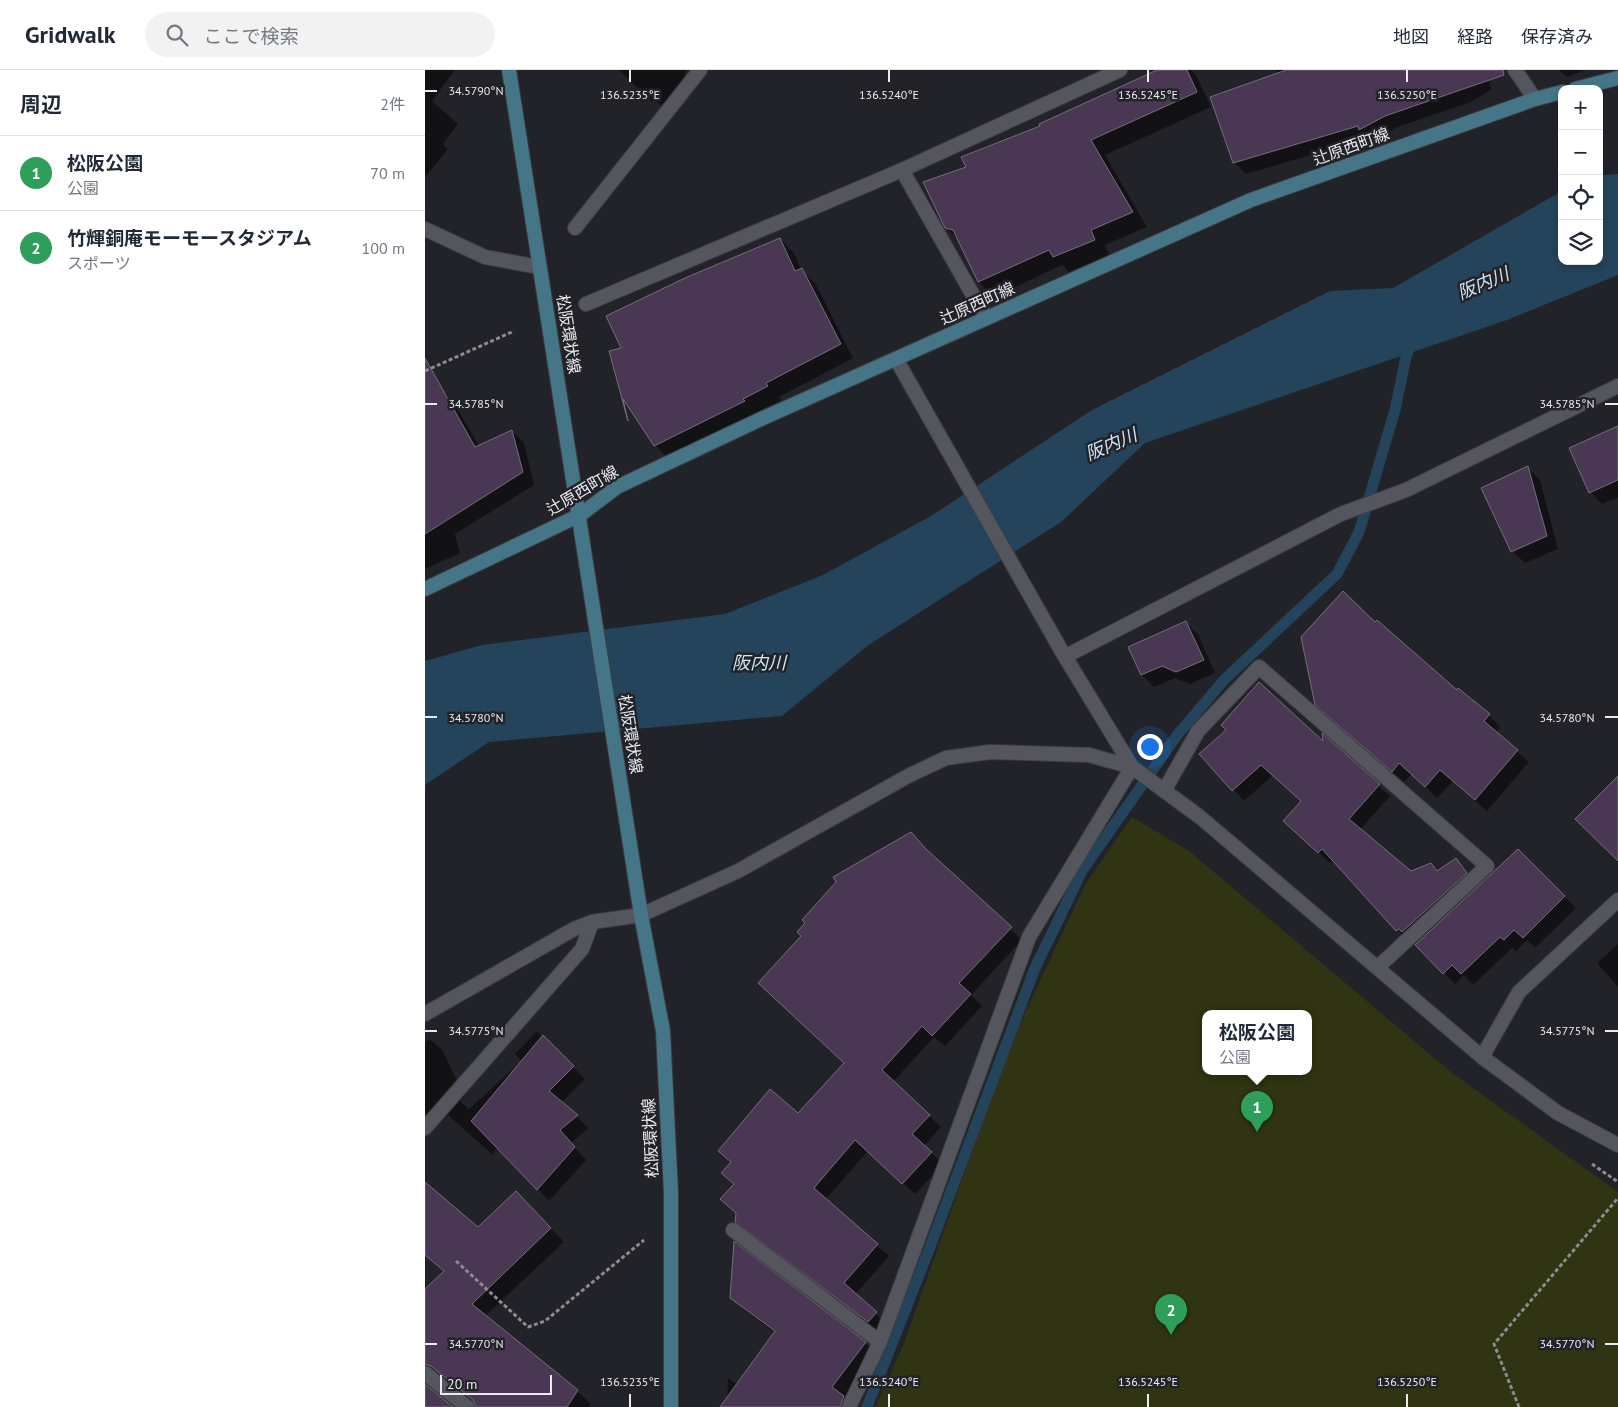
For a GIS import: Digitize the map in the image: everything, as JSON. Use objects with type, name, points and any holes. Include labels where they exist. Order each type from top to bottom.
[{"type":"main road","name":"松阪環状線","points":[[509,70],[580,516],[634,873],[663,1031],[671,1218],[671,1407]]},
{"type":"main road","points":[[1591,85],[1618,78]]},
{"type":"main road","name":"辻原西町線","points":[[425,589],[580,516],[617,487],[895,359],[1251,200],[1535,99],[1558,93]]},
{"type":"street","points":[[575,228],[700,70]]},
{"type":"street","points":[[586,304],[902,170],[1121,70]]},
{"type":"street","points":[[1515,70],[1535,99]]},
{"type":"street","points":[[902,170],[986,318]]},
{"type":"street","points":[[425,229],[485,257],[539,267]]},
{"type":"street","points":[[895,359],[1063,653],[1134,769]]},
{"type":"street","points":[[1063,653],[1341,514],[1395,494],[1618,386]]},
{"type":"street","points":[[1162,790],[1198,731],[1259,667],[1487,866],[1378,967]]},
{"type":"street","points":[[425,1014],[574,929],[592,922],[641,915],[738,871],[909,776],[946,758],[990,752],[1089,755],[1134,769],[1200,817],[1482,1057],[1558,1113],[1618,1145]]},
{"type":"street","points":[[849,1407],[880,1342],[1029,937],[1134,769]]},
{"type":"street","points":[[1482,1057],[1519,992],[1618,900]]},
{"type":"street","points":[[425,1128],[582,948],[592,922]]},
{"type":"street","points":[[733,1230],[880,1342]]},
{"type":"street","points":[[425,1373],[467,1407]]},
{"type":"path","points":[[425,371],[514,331]]},
{"type":"path","points":[[1519,1407],[1494,1344],[1618,1198]]},
{"type":"path","points":[[456,1261],[528,1327],[545,1321],[671,1218]]},
{"type":"green space","points":[[1132,817],[1189,851],[1452,1073],[1618,1192],[1618,1407],[875,1407],[903,1346],[1008,1049],[1086,883]]},
{"type":"water","name":"阪内川","points":[[1618,174],[1618,275],[1507,320],[1145,443],[1061,522],[867,646],[782,716],[489,742],[425,785],[425,661],[482,645],[725,614],[823,575],[931,516],[1092,410],[1330,291],[1393,288],[1558,193],[1558,265],[1603,265],[1603,175]]},
{"type":"building","points":[[1157,70],[1187,70],[1197,92],[1091,140],[1133,212],[1091,230],[1095,240],[1053,257],[1049,250],[978,282],[953,230],[945,228],[923,182],[966,167],[961,157],[1040,126],[1039,124]]},
{"type":"building","points":[[1286,70],[1503,70],[1504,75],[1385,116],[1359,130],[1358,126],[1233,163],[1210,97]]},
{"type":"building","points":[[780,238],[795,271],[802,268],[841,344],[766,383],[768,386],[743,399],[745,401],[654,446],[623,399],[628,421],[609,351],[621,348],[606,316],[685,278]]},
{"type":"building","points":[[425,358],[475,447],[512,430],[523,472],[425,534]]},
{"type":"building","points":[[1618,426],[1618,480],[1589,493],[1569,448]]},
{"type":"building","points":[[1528,466],[1547,536],[1511,552],[1481,488]]},
{"type":"building","points":[[1343,591],[1375,622],[1377,620],[1457,690],[1458,688],[1490,714],[1484,721],[1518,750],[1475,800],[1440,770],[1425,787],[1399,763],[1392,772],[1315,705],[1301,637]]},
{"type":"building","points":[[1186,621],[1204,660],[1176,672],[1162,666],[1141,675],[1128,647]]},
{"type":"building","points":[[1259,682],[1323,741],[1322,733],[1380,784],[1349,819],[1411,871],[1431,863],[1437,871],[1456,858],[1467,873],[1402,932],[1399,929],[1396,931],[1322,849],[1318,853],[1283,821],[1301,801],[1261,765],[1232,791],[1199,754],[1226,730],[1221,725]]},
{"type":"building","points":[[1618,776],[1618,861],[1575,819]]},
{"type":"building","points":[[911,832],[926,849],[1012,927],[959,983],[971,994],[932,1036],[922,1026],[882,1070],[930,1115],[912,1134],[932,1152],[902,1184],[855,1140],[814,1188],[878,1244],[844,1283],[877,1312],[868,1322],[735,1222],[736,1213],[720,1199],[734,1184],[721,1173],[731,1162],[718,1151],[770,1089],[798,1113],[844,1063],[758,983],[801,936],[797,932],[805,923],[802,920],[836,882],[833,877]]},
{"type":"building","points":[[1518,849],[1565,896],[1523,938],[1514,930],[1504,940],[1500,937],[1461,974],[1452,965],[1443,974],[1415,945]]},
{"type":"building","points":[[543,1035],[574,1066],[549,1091],[578,1115],[560,1130],[575,1147],[537,1190],[471,1121]]},
{"type":"building","points":[[425,1182],[478,1227],[516,1191],[551,1228],[472,1304],[578,1390],[567,1407],[476,1407],[473,1400],[431,1366],[425,1364],[425,1289],[444,1271],[425,1255]]},
{"type":"building","points":[[734,1241],[866,1342],[832,1387],[844,1396],[840,1407],[720,1407],[775,1331],[730,1298]]},
{"type":"building","points":[[425,1384],[453,1407],[425,1407]]},
{"type":"waterway","points":[[867,1407],[927,1255],[1035,968],[1083,869],[1178,734],[1225,679],[1337,574],[1359,532],[1395,410],[1406,357],[1413,340]]},
{"type":"place","name":"松阪公園","points":[[1257,1132]]},
{"type":"place","name":"竹輝銅庵モーモースタジアム","points":[[1171,1335]]}]
